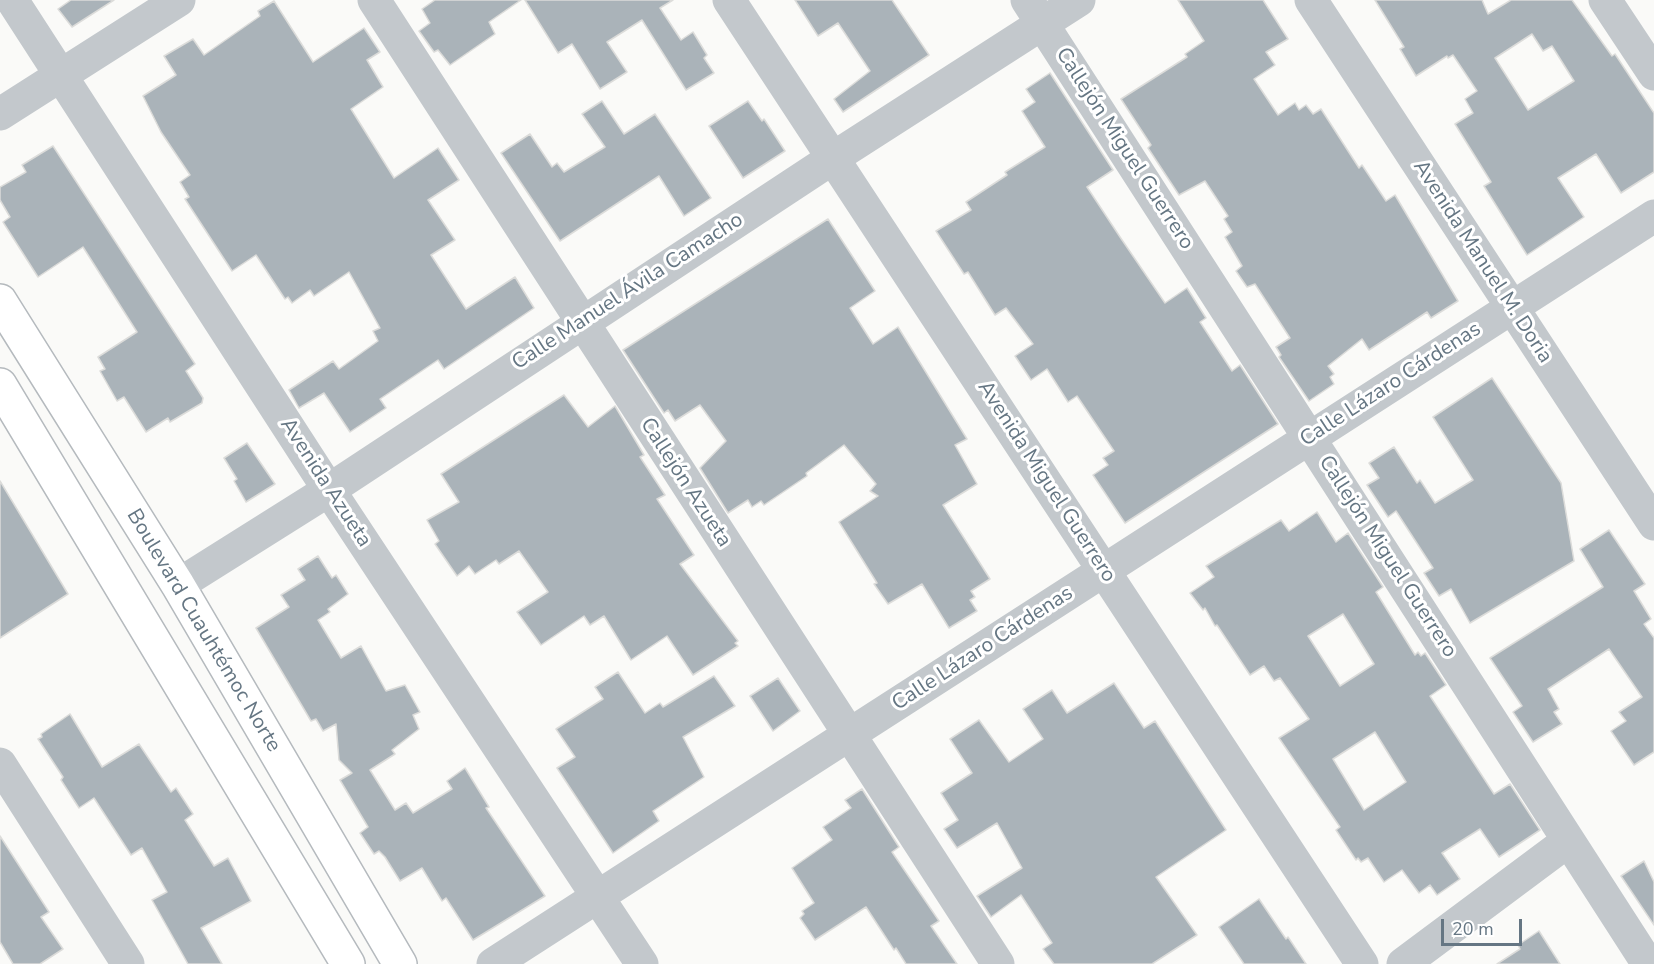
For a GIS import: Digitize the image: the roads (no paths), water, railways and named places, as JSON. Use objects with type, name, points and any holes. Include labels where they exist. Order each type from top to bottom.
[{"type":"main road","name":"Boulevard Cuauhtémoc Norte","points":[[0,301],[178,585],[400,964]]},
{"type":"main road","points":[[0,384],[348,964]]},
{"type":"street","name":"Avenida Azueta","points":[[12,0],[328,490],[642,964]]},
{"type":"street","points":[[0,114],[61,73],[179,0]]},
{"type":"street","name":"Callejón Azueta","points":[[374,0],[998,964]]},
{"type":"street","name":"Avenida Miguel Guerrero","points":[[729,0],[1362,964]]},
{"type":"street","name":"Calle Manuel Ávila Camacho","points":[[178,585],[328,490],[833,158],[1035,12],[1079,0]]},
{"type":"street","name":"Avenida Manuel M. Doria","points":[[1311,0],[1654,524]]},
{"type":"street","points":[[1605,0],[1654,74]]},
{"type":"street","name":"Callejón Miguel Guerrero","points":[[1035,12],[1648,964]]},
{"type":"street","name":"Calle Lázaro Cárdenas","points":[[493,964],[1654,216]]},
{"type":"street","points":[[0,764],[128,964]]},
{"type":"street","points":[[1403,964],[1568,841]]}]
